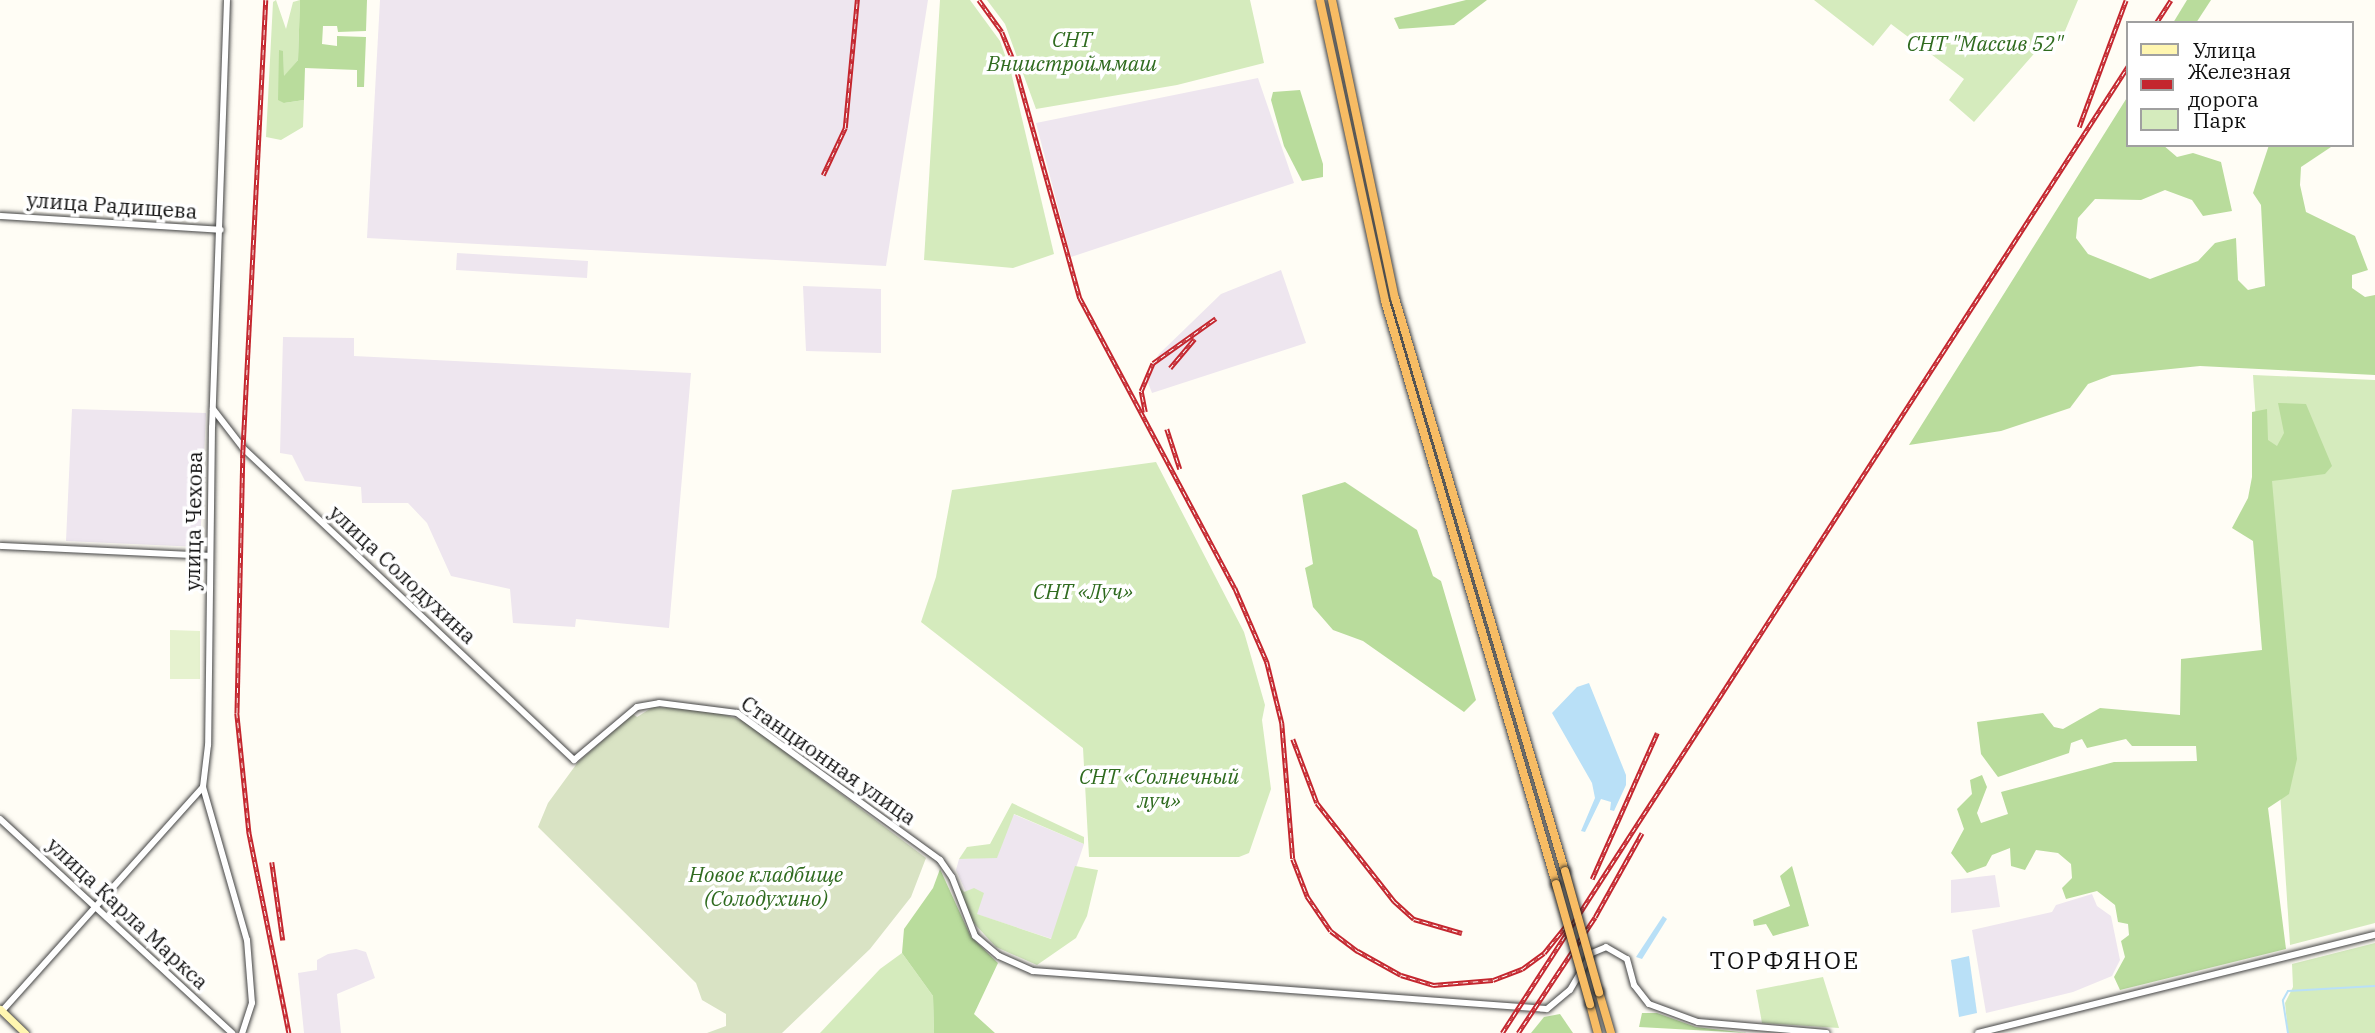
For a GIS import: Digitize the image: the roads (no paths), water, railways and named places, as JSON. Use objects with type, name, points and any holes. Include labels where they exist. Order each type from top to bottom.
[{"type":"highway","points":[[1320,0],[1385,301],[1598,1033]]},
{"type":"highway","points":[[1332,0],[1395,298],[1611,1033]]},
{"type":"main road","points":[[1,1010],[25,1033]]},
{"type":"street","name":"улица Чехова","points":[[227,0],[212,427],[208,745],[203,787],[247,940],[252,1003],[242,1033]]},
{"type":"street","name":"улица Радищева","points":[[0,216],[221,230]]},
{"type":"street","name":"улица Солодухина","points":[[213,409],[224,426],[574,760]]},
{"type":"street","points":[[212,427],[224,426]]},
{"type":"street","points":[[0,546],[210,556]]},
{"type":"street","name":"Станционная улица","points":[[574,760],[637,707],[659,703],[727,710],[746,719],[948,869],[975,936],[1013,963],[1044,974],[1547,1009],[1570,990],[1592,953],[1606,947],[1627,959],[1634,985],[1649,1004],[1698,1022],[1827,1033]]},
{"type":"street","points":[[1,1010],[203,787]]},
{"type":"street","name":"улица Карла Маркса","points":[[0,819],[232,1033]]},
{"type":"street","points":[[1978,1033],[2375,935]]},
{"type":"water","points":[[1589,683],[1626,775],[1626,785],[1614,811],[1610,810],[1611,802],[1601,799],[1585,832],[1581,831],[1595,798],[1592,783],[1552,713],[1577,687]]},
{"type":"water","points":[[1663,916],[1667,919],[1642,959],[1636,957]]},
{"type":"water","points":[[1969,956],[1977,1013],[1959,1017],[1951,960]]},
{"type":"waterway","points":[[2288,1033],[2283,1000],[2288,991],[2375,986]]},
{"type":"railway","points":[[266,0],[243,458],[237,713],[249,832],[289,1033]]},
{"type":"railway","points":[[823,175],[845,128],[857,0]]},
{"type":"railway","points":[[979,0],[1002,32],[1015,64],[1080,298],[1235,588],[1267,662],[1282,723],[1293,859],[1307,896],[1331,931],[1358,951],[1401,975],[1433,985],[1493,980],[1522,969],[1544,953],[1567,925]]},
{"type":"railway","points":[[2079,127],[2126,0]]},
{"type":"railway","points":[[2157,21],[2171,0]]},
{"type":"railway","points":[[1502,1033],[2126,69]]},
{"type":"railway","points":[[1145,412],[1141,391],[1153,363],[1216,318]]},
{"type":"railway","points":[[1170,368],[1194,339]]},
{"type":"railway","points":[[1167,429],[1180,469]]},
{"type":"railway","points":[[1592,879],[1657,733]]},
{"type":"railway","points":[[1293,739],[1317,803],[1394,901],[1414,919],[1462,933]]},
{"type":"railway","points":[[1518,1033],[1595,917],[1642,833]]},
{"type":"railway","points":[[272,862],[283,940]]},
{"type":"district","name":"ТОРФЯНОЕ","points":[[1785,961]]},
{"type":"park label","name":"СНТ \"Массив 52\"","points":[[1985,43]]},
{"type":"park label","name":"СНТ Вниистройммаш","points":[[1072,51]]},
{"type":"park label","name":"СНТ «Луч»","points":[[1083,591]]},
{"type":"park label","name":"СНТ «Солнечный луч»","points":[[1159,788]]},
{"type":"park label","name":"Новое кладбище (Солодухино)","points":[[766,886]]}]
